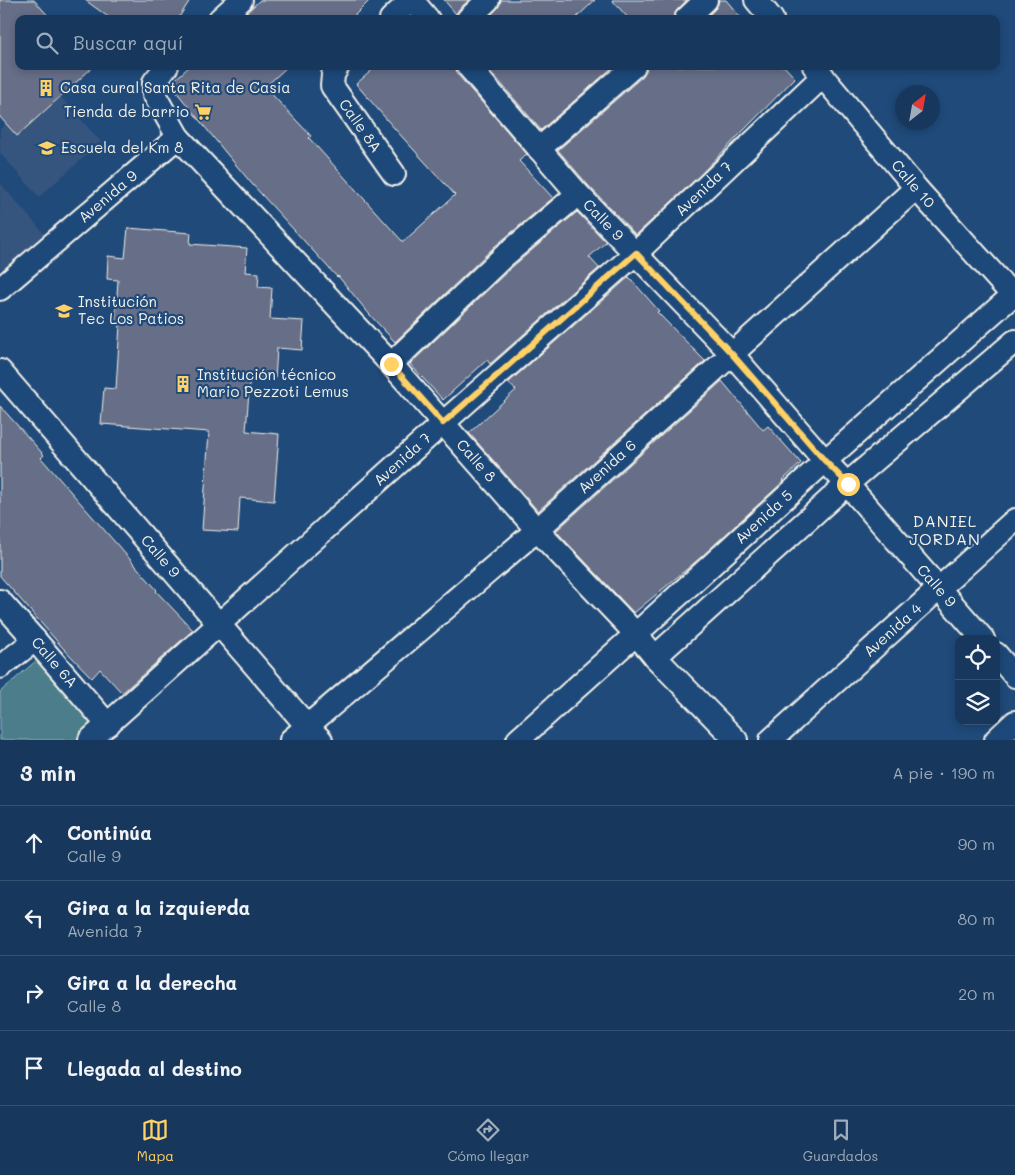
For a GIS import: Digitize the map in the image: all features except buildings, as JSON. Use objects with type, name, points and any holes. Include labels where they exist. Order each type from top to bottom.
[{"type":"street","points":[[224,15],[240,0]]},
{"type":"street","points":[[395,15],[411,0],[424,15]]},
{"type":"street","points":[[472,15],[488,0]]},
{"type":"street","points":[[690,15],[706,0]]},
{"type":"street","points":[[756,0],[769,15]]},
{"type":"street","points":[[164,70],[154,82],[154,94],[178,137]]},
{"type":"street","name":"Calle 9","points":[[471,70],[578,194],[732,354],[980,635]]},
{"type":"street","points":[[539,150],[629,70]]},
{"type":"street","name":"Calle 8A","points":[[336,71],[332,86],[394,174]]},
{"type":"street","name":"Calle 10","points":[[819,71],[916,188],[1014,297]]},
{"type":"street","name":"Avenida 7","points":[[90,740],[443,423],[636,253],[819,71]]},
{"type":"street","name":"Avenida 9","points":[[0,289],[178,137]]},
{"type":"street","name":"Calle 8","points":[[178,137],[391,364],[537,530],[636,634],[655,657],[736,740]]},
{"type":"street","name":"Avenida 6","points":[[291,740],[314,733],[916,188]]},
{"type":"street","points":[[391,364],[503,256],[578,194]]},
{"type":"street","name":"Avenida 5","points":[[518,740],[825,461],[1014,297]]},
{"type":"street","name":"Avenida 5","points":[[655,657],[848,484],[1015,341]]},
{"type":"street","name":"Calle 9","points":[[0,371],[314,733]]},
{"type":"street","name":"Avenida 4","points":[[771,740],[1015,520]]},
{"type":"street","name":"Calle 6A","points":[[0,601],[108,725]]},
{"type":"street","points":[[0,667],[34,640]]},
{"type":"street","points":[[1000,659],[1015,676]]},
{"type":"street","points":[[996,740],[1015,722]]},
{"type":"shaded area","name":"Escuela del Km 8","points":[[61,97],[101,142],[39,197],[0,153],[0,129],[6,124],[16,136]]},
{"type":"shaded area","points":[[0,183],[47,237],[4,273],[0,268]]},
{"type":"green space","points":[[37,660],[96,730],[85,740],[0,740],[0,692]]},
{"type":"place","name":"Casa cural Santa Rita de Casia","points":[[46,88]]},
{"type":"place","name":"Tienda de barrio","points":[[203,112]]},
{"type":"place","name":"Escuela del Km 8","points":[[47,148]]},
{"type":"place","name":"Institución Tec Los Patios","points":[[64,311]]},
{"type":"place","name":"Institución técnico Mario Pezzoti Lemus","points":[[183,384]]},
{"type":"district","name":"DANIEL JORDAN","points":[[945,530]]},
{"type":"route","points":[[391,364],[443,423],[636,253],[732,354],[825,461],[848,484]]}]
